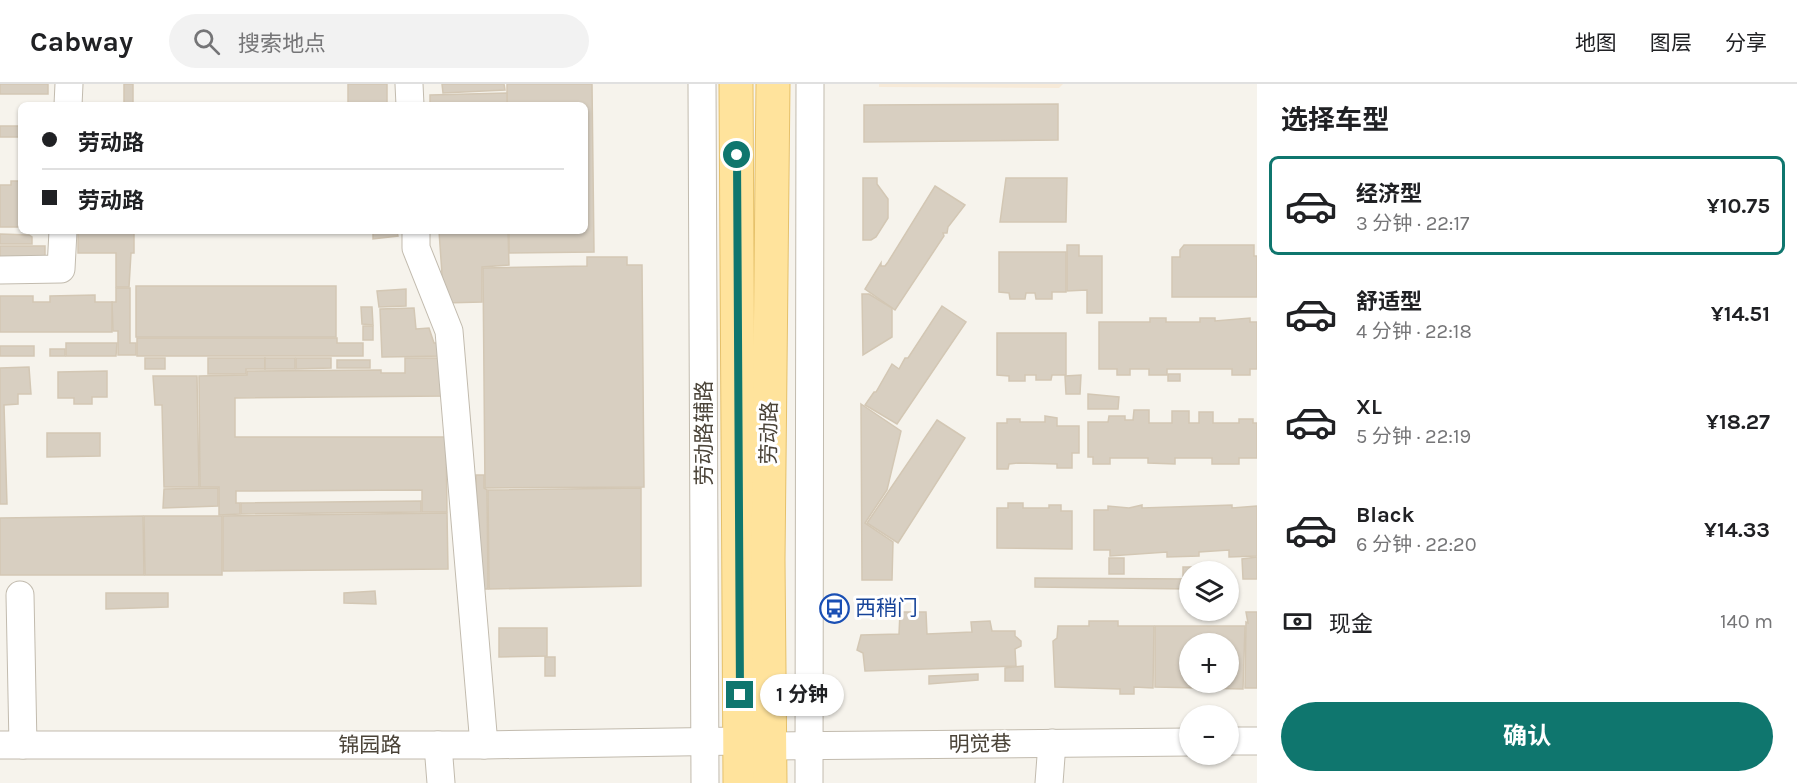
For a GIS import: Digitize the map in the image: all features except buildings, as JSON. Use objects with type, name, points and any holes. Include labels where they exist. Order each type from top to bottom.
[{"type":"main road","name":"劳动路","points":[[736,84],[755,744],[770,783]]},
{"type":"main road","name":"劳动路","points":[[740,783],[755,744],[768,560],[773,84]]},
{"type":"street","points":[[68,102],[69,84]]},
{"type":"street","points":[[409,84],[410,102]]},
{"type":"street","name":"劳动路辅路","points":[[702,84],[705,783]]},
{"type":"street","points":[[808,783],[810,84]]},
{"type":"street","points":[[0,270],[61,269],[63,234]]},
{"type":"street","points":[[416,234],[416,248],[449,331],[484,745]]},
{"type":"street","points":[[11,745],[20,595]]},
{"type":"street","name":"锦园路","points":[[11,745],[484,745],[705,741],[755,744]]},
{"type":"street","points":[[1239,741],[1257,741]]},
{"type":"street","name":"明觉巷","points":[[755,744],[808,746],[1179,742]]},
{"type":"street","points":[[1049,783],[1052,743]]},
{"type":"street","points":[[438,745],[441,783]]},
{"type":"shaded area","points":[[879,84],[1063,84],[1059,88],[879,87]]},
{"type":"place","name":"西稍门","points":[[834,608]]},
{"type":"route","points":[[737,155],[740,695]]}]
